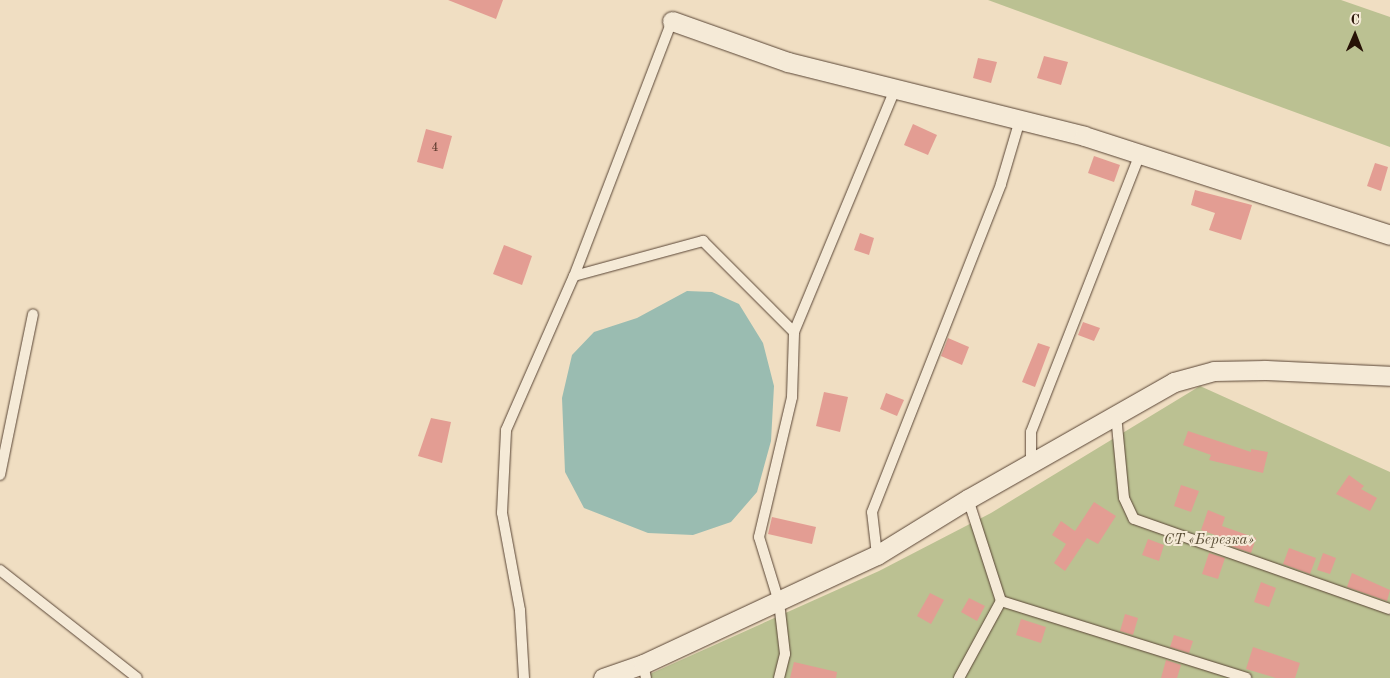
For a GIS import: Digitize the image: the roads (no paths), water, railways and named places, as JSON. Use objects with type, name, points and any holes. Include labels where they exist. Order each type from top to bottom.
[{"type":"street","points":[[672,21],[788,62],[896,87],[1140,154],[1390,235]]},
{"type":"street","points":[[603,678],[644,671],[779,602],[877,555],[968,499],[1174,382],[1214,371],[1265,370],[1390,376]]},
{"type":"lane","points":[[524,678],[520,610],[502,513],[506,430],[574,276],[672,21]]},
{"type":"lane","points":[[779,678],[785,654],[779,602],[759,537],[792,397],[794,332],[896,87]]},
{"type":"lane","points":[[877,555],[872,512],[1001,184],[1020,120]]},
{"type":"lane","points":[[1031,463],[1031,432],[1140,154]]},
{"type":"lane","points":[[574,276],[703,241],[794,332]]},
{"type":"lane","points":[[0,475],[33,314]]},
{"type":"lane","points":[[1116,415],[1124,498],[1134,519],[1390,609]]},
{"type":"lane","points":[[959,678],[1001,601],[968,499]]},
{"type":"lane","points":[[0,570],[137,678]]},
{"type":"lane","points":[[1001,601],[1246,678]]},
{"type":"water","points":[[687,291],[712,292],[739,304],[763,343],[774,386],[771,441],[757,492],[731,522],[693,535],[648,533],[584,508],[565,472],[562,398],[572,355],[594,332],[637,318]]},
{"type":"park label","name":"СТ «Березка»","points":[[1209,541]]}]
